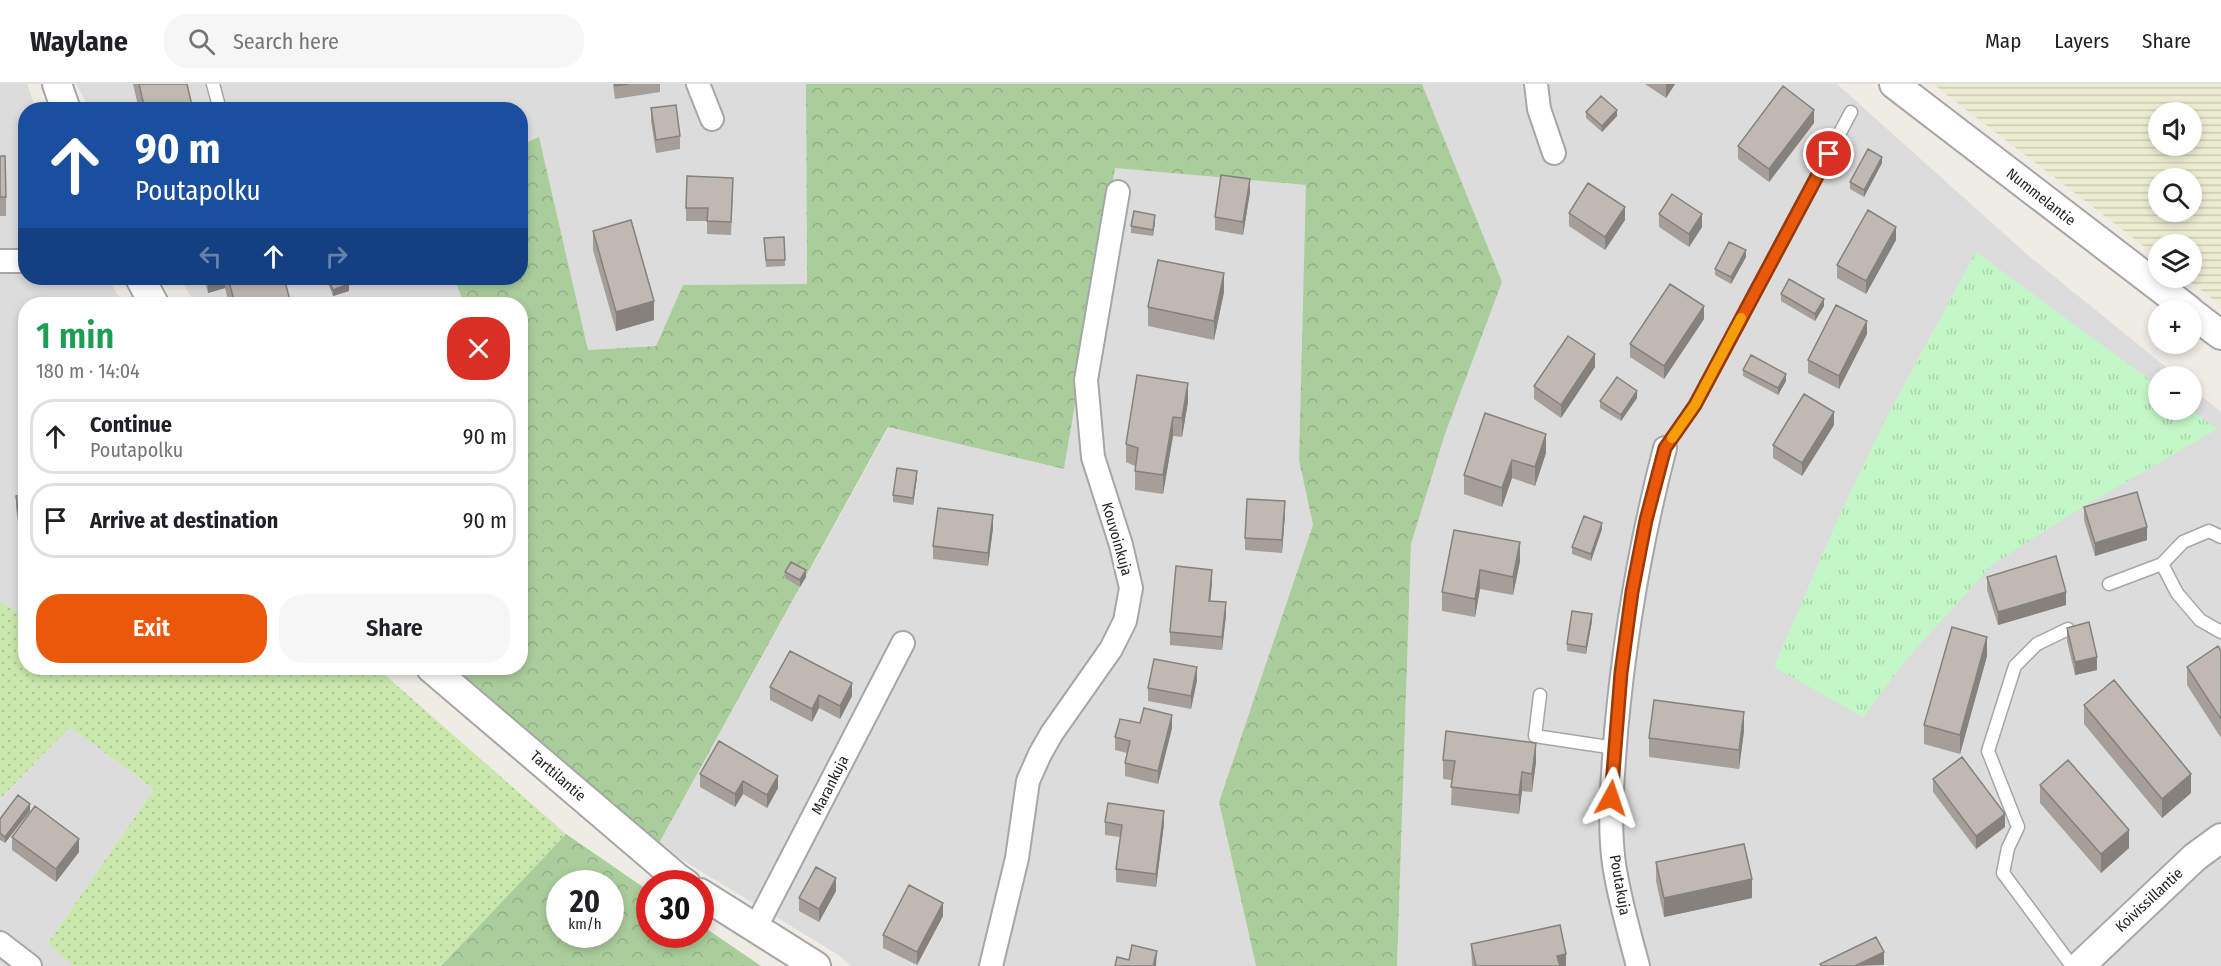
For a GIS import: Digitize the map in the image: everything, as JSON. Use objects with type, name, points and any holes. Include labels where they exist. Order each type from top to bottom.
[{"type":"street","points":[[57,84],[63,102]]},
{"type":"street","points":[[698,84],[712,119]]},
{"type":"street","points":[[1536,84],[1539,109],[1554,153]]},
{"type":"street","name":"Nummelantie","points":[[1894,84],[2174,300]]},
{"type":"street","name":"Kouvoinkuja","points":[[991,966],[1017,858],[1028,781],[1052,733],[1111,649],[1125,621],[1131,588],[1121,545],[1093,458],[1086,380],[1118,192]]},
{"type":"street","points":[[0,261],[18,261]]},
{"type":"street","name":"Nummelantie","points":[[2202,321],[2221,335]]},
{"type":"street","name":"Poutakuja","points":[[1638,966],[1614,862],[1611,798],[1621,673],[1632,592],[1646,520],[1665,448]]},
{"type":"street","name":"Marankuja","points":[[756,927],[903,643]]},
{"type":"street","name":"Tarttilantie","points":[[439,675],[668,870]]},
{"type":"street","name":"Koivissillantie","points":[[2080,966],[2195,857],[2221,838]]},
{"type":"street","points":[[714,901],[816,966]]},
{"type":"street","points":[[0,943],[30,966]]},
{"type":"lane","points":[[213,84],[218,102]]},
{"type":"lane","points":[[1665,448],[1695,405],[1851,112]]},
{"type":"lane","points":[[2109,584],[2162,564],[2183,542],[2209,531],[2221,537]]},
{"type":"lane","points":[[2162,564],[2177,593],[2200,620],[2221,632]]},
{"type":"lane","points":[[2068,629],[2037,644],[2015,666],[1988,751],[2018,827],[2008,848],[2003,873],[2072,966]]},
{"type":"lane","points":[[1540,695],[1535,736],[1615,748]]},
{"type":"shaded area","points":[[0,84],[27,84],[33,102],[18,102],[18,285],[112,285],[119,297],[18,297],[18,612],[0,602]]},
{"type":"shaded area","points":[[76,84],[806,84],[807,284],[683,285],[656,346],[588,350],[539,138],[528,142],[528,102],[86,102]]},
{"type":"shaded area","points":[[1422,84],[1837,84],[2030,257],[2165,366],[2148,366],[2148,420],[2202,420],[2202,396],[2221,412],[2221,966],[1397,966],[1411,544],[1445,434],[1502,282]]},
{"type":"shaded area","points":[[1115,168],[1307,185],[1299,460],[1313,525],[1219,802],[1256,966],[851,966],[840,956],[714,879],[714,870],[699,870],[658,845],[889,427],[1064,469]]},
{"type":"shaded area","points":[[184,285],[457,285],[461,297],[191,297]]},
{"type":"shaded area","points":[[70,727],[154,789],[48,943],[74,966],[0,966],[0,799]]},
{"type":"green space","points":[[806,84],[1422,84],[1502,282],[1445,434],[1411,544],[1397,966],[1256,966],[1219,802],[1313,525],[1299,460],[1306,185],[1115,168],[1064,469],[888,427],[658,845],[598,799],[463,675],[528,675],[528,297],[461,297],[457,285],[528,285],[528,142],[539,137],[588,350],[656,346],[683,285],[807,284]]},
{"type":"green space","points":[[1933,84],[2221,84],[2221,305],[2198,288],[2202,288],[2202,234],[2148,234],[2148,249]]},
{"type":"green space","points":[[1976,252],[2148,379],[2148,420],[2202,420],[2202,418],[2217,429],[2071,514],[1992,565],[1905,661],[1863,717],[1774,667],[1836,523],[1883,424]]},
{"type":"green space","points":[[0,602],[18,612],[18,675],[385,675],[566,834],[441,966],[74,966],[48,943],[154,789],[70,727],[0,799]]},
{"type":"green space","points":[[566,834],[618,870],[546,870],[546,948],[624,948],[624,874],[636,882],[636,948],[714,948],[714,934],[761,966],[441,966]]},
{"type":"building","points":[[139,84],[187,84],[191,102],[143,102]]},
{"type":"building","points":[[1783,86],[1814,110],[1769,169],[1738,146]]},
{"type":"building","points":[[1601,96],[1617,110],[1602,126],[1586,112]]},
{"type":"building","points":[[676,105],[680,136],[656,140],[651,108]]},
{"type":"building","points":[[1868,149],[1882,157],[1864,190],[1850,182]]},
{"type":"building","points":[[0,156],[5,156],[6,197],[0,197]]},
{"type":"building","points":[[1221,175],[1250,179],[1243,222],[1215,217]]},
{"type":"building","points":[[687,176],[733,178],[731,222],[707,221],[708,208],[686,208]]},
{"type":"building","points":[[1588,183],[1625,207],[1605,237],[1569,213]]},
{"type":"building","points":[[1672,194],[1702,214],[1689,234],[1659,214]]},
{"type":"building","points":[[1868,210],[1896,227],[1866,281],[1837,265]]},
{"type":"building","points":[[1134,211],[1155,215],[1153,230],[1131,226]]},
{"type":"building","points":[[631,220],[654,301],[616,312],[593,231]]},
{"type":"building","points":[[784,237],[785,260],[766,260],[764,238]]},
{"type":"building","points":[[1729,242],[1746,250],[1731,277],[1715,269]]},
{"type":"building","points":[[1158,260],[1224,273],[1214,321],[1148,307]]},
{"type":"building","points":[[1789,279],[1824,299],[1815,314],[1781,294]]},
{"type":"building","points":[[1670,284],[1704,306],[1664,366],[1630,344]]},
{"type":"building","points":[[230,285],[286,285],[289,297],[233,297]]},
{"type":"building","points":[[331,285],[346,285],[333,290]]},
{"type":"building","points":[[1836,305],[1867,321],[1839,376],[1808,360]]},
{"type":"building","points":[[1568,336],[1595,354],[1561,405],[1534,386]]},
{"type":"building","points":[[1751,355],[1786,374],[1778,388],[1743,370]]},
{"type":"building","points":[[1137,375],[1188,383],[1182,418],[1173,417],[1163,475],[1135,471],[1138,448],[1126,444]]},
{"type":"building","points":[[1617,377],[1637,391],[1621,415],[1600,401]]},
{"type":"building","points":[[1804,394],[1834,412],[1802,463],[1773,445]]},
{"type":"building","points":[[1485,413],[1546,434],[1535,467],[1512,460],[1502,488],[1464,475]]},
{"type":"building","points":[[897,468],[917,471],[913,498],[893,495]]},
{"type":"building","points":[[2137,492],[2147,527],[2095,543],[2084,507]]},
{"type":"building","points":[[1247,499],[1285,501],[1282,540],[1245,538]]},
{"type":"building","points":[[938,508],[993,515],[988,553],[933,546]]},
{"type":"building","points":[[1584,516],[1602,523],[1591,554],[1572,547]]},
{"type":"building","points":[[1454,530],[1520,542],[1513,577],[1480,570],[1475,599],[1442,592]]},
{"type":"building","points":[[2056,556],[2066,592],[1998,612],[1987,577]]},
{"type":"building","points":[[791,562],[806,570],[800,580],[785,572]]},
{"type":"building","points":[[1176,566],[1212,570],[1209,601],[1226,602],[1222,637],[1170,632]]},
{"type":"building","points":[[1572,611],[1592,614],[1586,647],[1567,644]]},
{"type":"building","points":[[2089,622],[2097,657],[2075,662],[2067,628]]},
{"type":"building","points":[[1952,627],[1987,637],[1960,735],[1924,725]]},
{"type":"building","points":[[2218,646],[2221,651],[2221,719],[2187,667]]},
{"type":"building","points":[[790,651],[852,683],[840,706],[819,695],[812,709],[770,687]]},
{"type":"building","points":[[1154,659],[1197,667],[1191,696],[1148,688]]},
{"type":"building","points":[[2114,680],[2191,774],[2162,799],[2084,705]]},
{"type":"building","points":[[1654,700],[1744,712],[1739,750],[1649,738]]},
{"type":"building","points":[[1144,708],[1172,715],[1158,771],[1125,763],[1130,741],[1115,737],[1120,719],[1140,723]]},
{"type":"building","points":[[1446,731],[1536,743],[1532,774],[1522,772],[1519,795],[1451,787],[1455,761],[1443,760]]},
{"type":"building","points":[[719,741],[778,776],[767,795],[743,781],[735,794],[700,774]]},
{"type":"building","points":[[1962,757],[2005,814],[1976,836],[1933,779]]},
{"type":"building","points":[[2068,760],[2129,830],[2101,854],[2040,785]]},
{"type":"building","points":[[18,795],[30,804],[5,837],[0,833],[0,819]]},
{"type":"building","points":[[1108,803],[1164,811],[1156,874],[1116,869],[1122,825],[1105,822]]},
{"type":"building","points":[[35,806],[79,839],[56,869],[12,837]]},
{"type":"building","points":[[1744,844],[1752,879],[1664,898],[1656,862]]},
{"type":"building","points":[[816,867],[836,878],[819,909],[799,898]]},
{"type":"building","points":[[909,885],[943,903],[917,952],[883,935]]},
{"type":"building","points":[[1560,925],[1566,954],[1557,956],[1560,966],[1476,966],[1471,944]]},
{"type":"building","points":[[1876,937],[1884,952],[1855,966],[1821,966],[1820,964]]},
{"type":"building","points":[[1132,945],[1157,951],[1153,966],[1115,966],[1117,957],[1129,960]]},
{"type":"slow traffic","points":[[1672,438],[1695,405],[1741,318]]},
{"type":"route","points":[[1611,798],[1621,673],[1632,592],[1646,520],[1665,448],[1695,405],[1829,154]]}]
